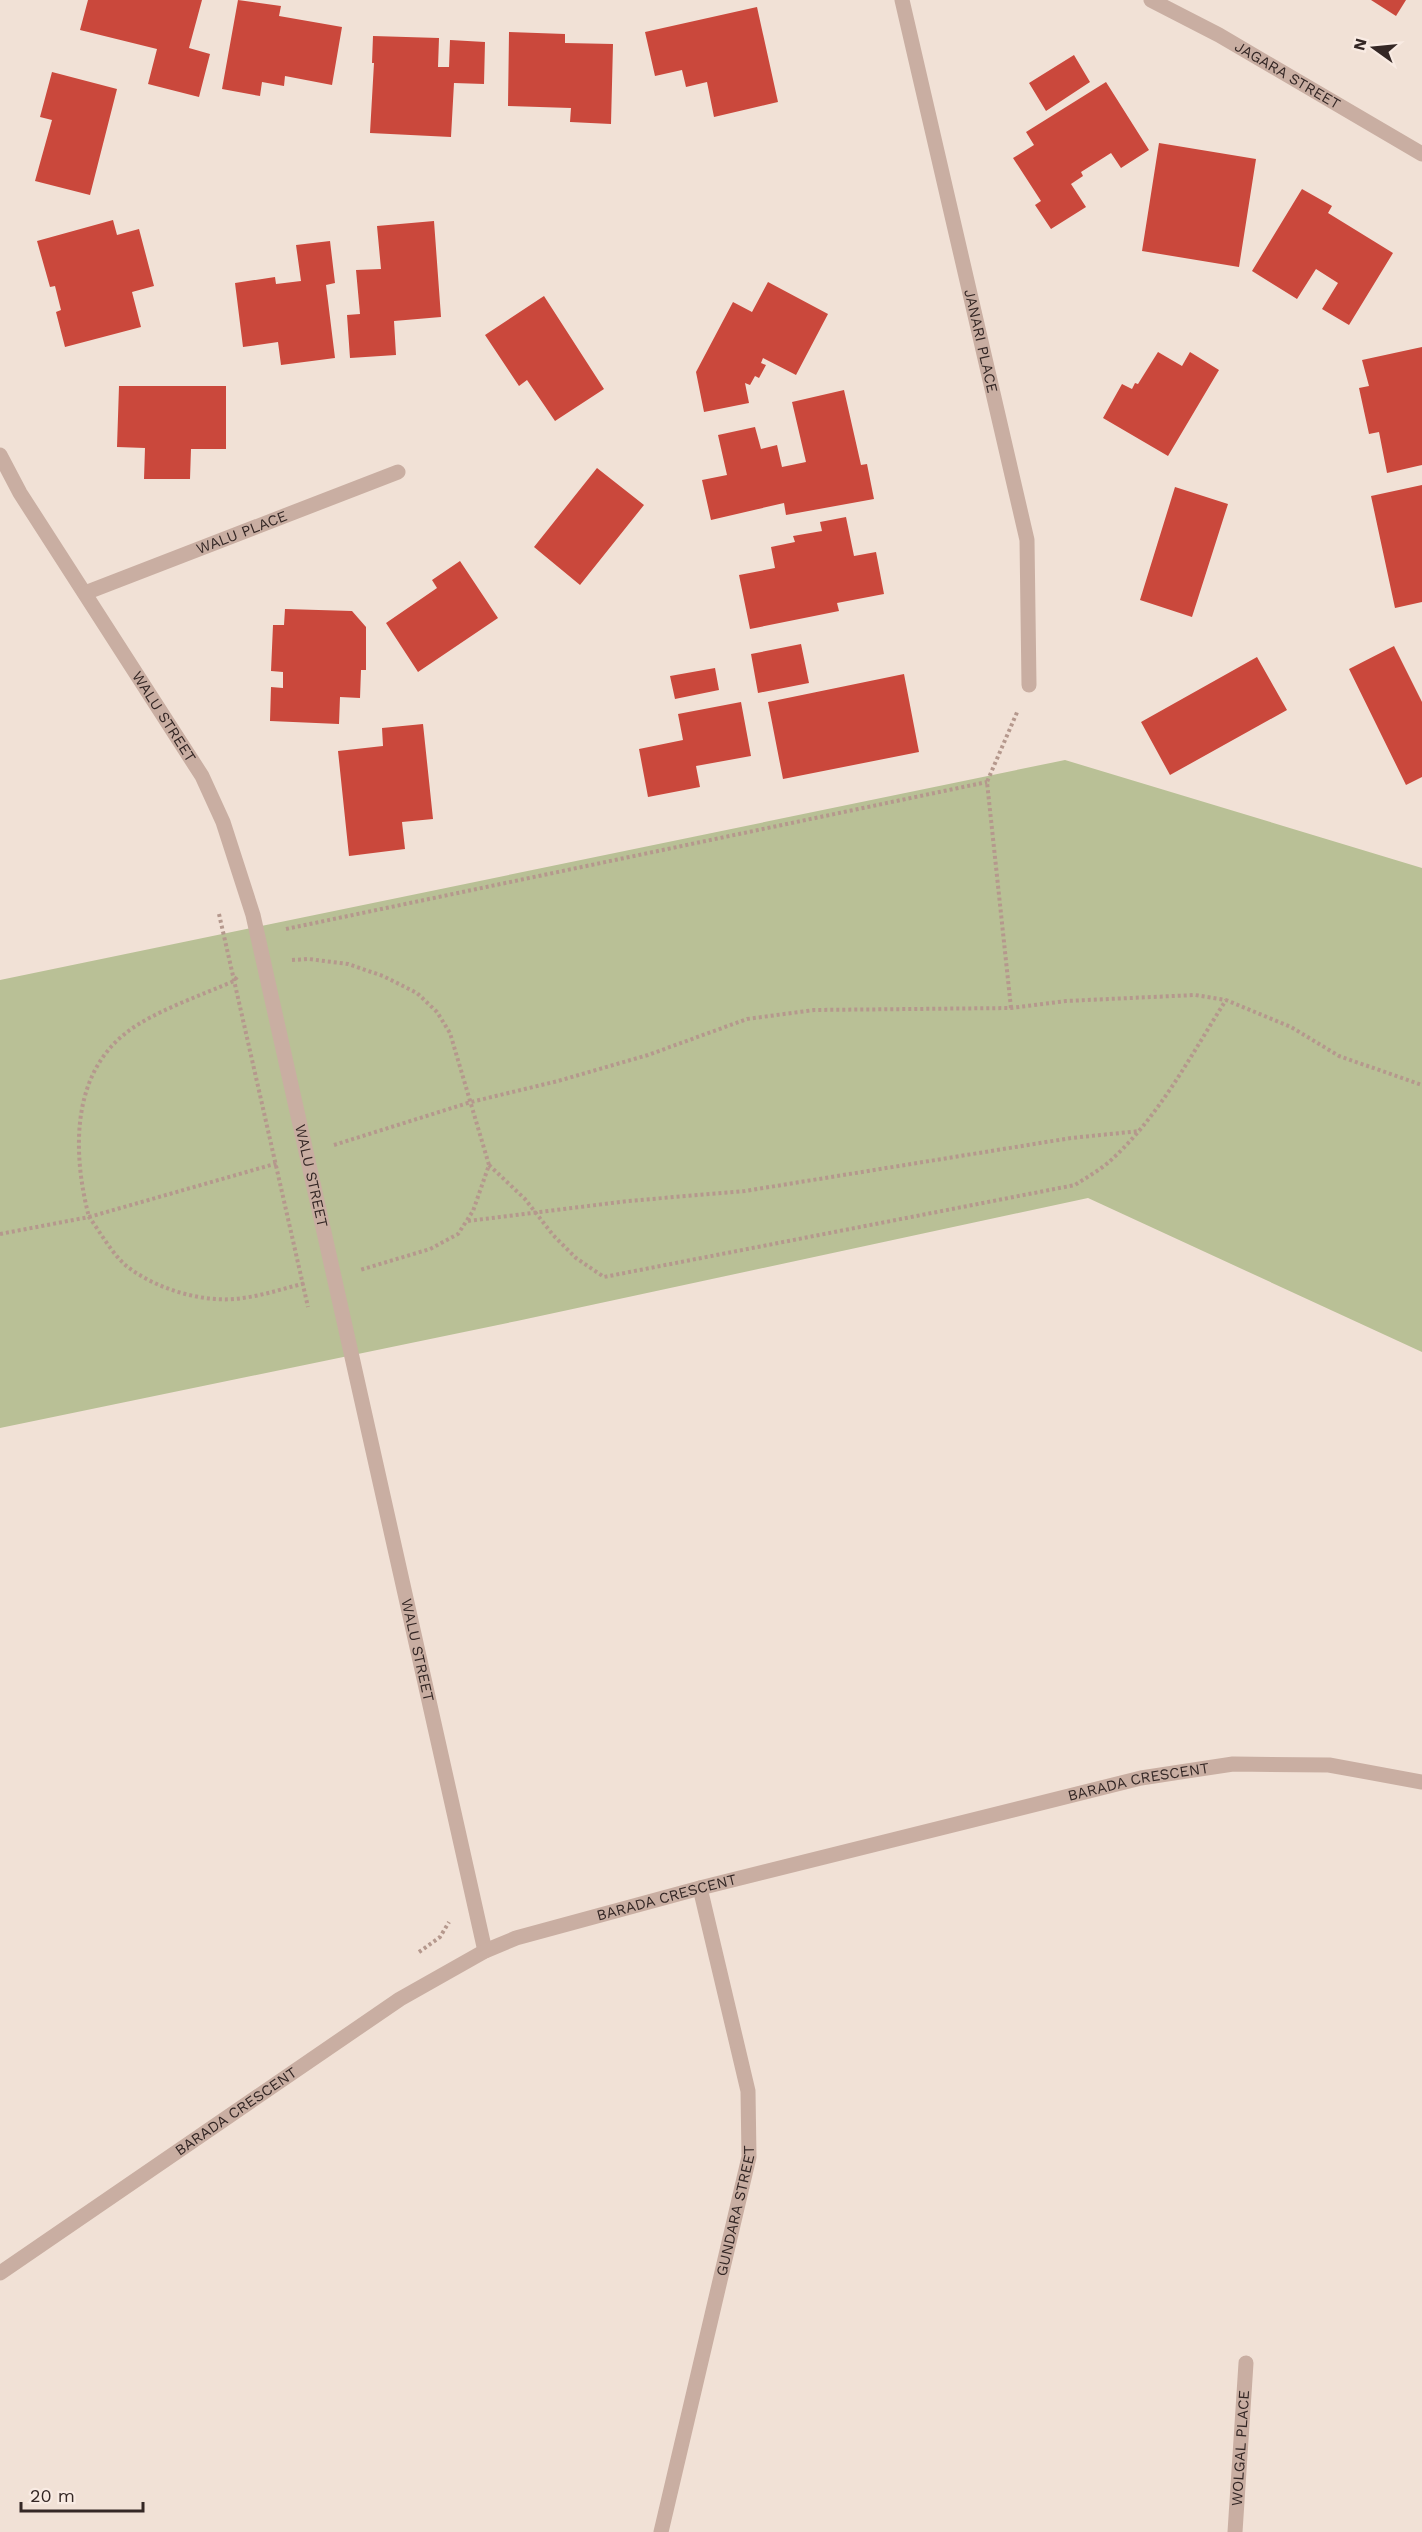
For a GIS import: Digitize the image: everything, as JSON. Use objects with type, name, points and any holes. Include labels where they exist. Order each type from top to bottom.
[{"type":"street","name":"JANARI PLACE","points":[[902,0],[1027,540],[1029,685]]},
{"type":"street","name":"JAGARA STREET","points":[[1151,0],[1219,35],[1422,154]]},
{"type":"street","name":"WALU STREET","points":[[0,455],[20,493],[202,776],[223,822],[253,915],[485,1951]]},
{"type":"street","name":"WALU PLACE","points":[[85,593],[398,472]]},
{"type":"street","name":"BARADA CRESCENT","points":[[0,2273],[400,1999],[485,1951],[516,1938],[700,1888],[1141,1778],[1233,1764],[1329,1765],[1422,1782]]},
{"type":"street","name":"GUNDARA STREET","points":[[661,2532],[749,2157],[748,2091],[700,1888]]},
{"type":"street","name":"WOLGAL PLACE","points":[[1235,2532],[1246,2363]]},
{"type":"path","points":[[1011,1008],[987,782],[1029,685]]},
{"type":"path","points":[[285,939],[281,929],[987,782]]},
{"type":"path","points":[[219,912],[311,1318]]},
{"type":"path","points":[[288,950],[291,960],[309,959],[348,964],[383,976],[417,993],[437,1012],[450,1033],[489,1165],[525,1199],[576,1258],[604,1277],[1075,1185],[1109,1162],[1140,1131],[1164,1099],[1226,1000]]},
{"type":"path","points":[[264,964],[237,977],[234,981],[161,1013],[125,1033],[106,1053],[91,1076],[82,1104],[79,1149],[82,1191],[89,1217],[128,1267],[161,1286],[217,1299],[229,1299],[264,1294],[303,1284]]},
{"type":"path","points":[[471,1102],[558,1081],[648,1055],[747,1019],[814,1010],[1011,1008],[1066,1001],[1195,995],[1226,1000],[1292,1027],[1339,1056],[1422,1085]]},
{"type":"path","points":[[467,1221],[745,1191],[1071,1138],[1140,1131]]},
{"type":"path","points":[[358,1270],[430,1250],[458,1234],[473,1211],[489,1165]]},
{"type":"path","points":[[0,1234],[89,1217]]},
{"type":"path","points":[[427,1984],[417,1953],[440,1937],[449,1922],[450,1914]]},
{"type":"green space","points":[[1065,760],[1422,868],[1422,1352],[1088,1198],[517,1321],[0,1428],[0,980]]},
{"type":"building","points":[[88,0],[202,0],[189,48],[210,54],[199,97],[148,84],[157,49],[80,30]]},
{"type":"building","points":[[238,0],[281,6],[279,16],[342,27],[332,85],[285,76],[284,86],[262,82],[260,96],[222,89]]},
{"type":"building","points":[[1371,0],[1406,0],[1396,16]]},
{"type":"building","points":[[757,7],[778,102],[714,117],[707,82],[686,87],[682,70],[655,76],[645,32]]},
{"type":"building","points":[[509,32],[565,34],[565,43],[613,44],[611,124],[570,122],[571,108],[508,106]]},
{"type":"building","points":[[373,36],[439,38],[438,67],[449,67],[450,40],[485,42],[484,84],[454,83],[451,137],[370,133],[374,63],[372,63]]},
{"type":"building","points":[[1074,55],[1090,82],[1046,111],[1029,83]]},
{"type":"building","points":[[52,72],[117,89],[90,195],[35,181],[52,120],[40,117]]},
{"type":"building","points":[[1106,82],[1149,150],[1121,168],[1111,153],[1081,172],[1083,176],[1071,184],[1086,207],[1051,229],[1035,205],[1041,201],[1013,158],[1034,145],[1026,132]]},
{"type":"building","points":[[1159,143],[1256,159],[1239,267],[1142,251]]},
{"type":"building","points":[[1302,189],[1332,206],[1328,213],[1393,253],[1349,325],[1322,309],[1338,283],[1316,269],[1297,299],[1252,271]]},
{"type":"building","points":[[113,220],[117,235],[139,229],[154,286],[132,292],[141,327],[65,347],[56,312],[61,310],[55,286],[50,287],[37,241]]},
{"type":"building","points":[[434,221],[441,317],[394,321],[396,355],[350,358],[347,315],[360,314],[356,270],[381,269],[377,226]]},
{"type":"building","points":[[330,241],[335,283],[326,285],[335,358],[281,365],[278,342],[243,347],[235,283],[275,277],[276,284],[301,281],[296,245]]},
{"type":"building","points":[[768,282],[828,314],[796,375],[763,358],[761,363],[766,365],[759,378],[755,376],[750,385],[745,383],[749,403],[704,412],[696,372],[733,302],[752,312]]},
{"type":"building","points":[[544,296],[604,389],[555,421],[527,380],[519,386],[485,335]]},
{"type":"building","points":[[1422,347],[1422,465],[1387,473],[1379,432],[1369,434],[1359,388],[1369,386],[1362,360]]},
{"type":"building","points":[[1158,352],[1182,366],[1190,352],[1219,370],[1168,456],[1103,418],[1122,384],[1132,389],[1135,383],[1138,384]]},
{"type":"building","points":[[119,386],[226,386],[226,449],[191,449],[190,479],[144,479],[145,448],[117,447]]},
{"type":"building","points":[[844,390],[861,465],[867,464],[874,499],[786,515],[784,503],[711,520],[702,480],[727,475],[718,435],[755,427],[761,449],[777,445],[782,467],[806,462],[792,402]]},
{"type":"building","points":[[597,468],[644,505],[580,585],[534,547]]},
{"type":"building","points":[[1422,485],[1422,602],[1395,608],[1371,496]]},
{"type":"building","points":[[1175,487],[1228,504],[1192,617],[1140,600]]},
{"type":"building","points":[[846,517],[854,556],[876,552],[884,594],[837,603],[839,611],[750,629],[739,575],[775,568],[771,547],[795,542],[793,536],[822,531],[820,522]]},
{"type":"building","points":[[460,561],[498,618],[418,672],[386,623],[437,588],[432,580]]},
{"type":"building","points":[[285,609],[352,611],[366,627],[366,670],[361,670],[360,698],[340,697],[339,724],[270,721],[271,687],[283,688],[283,672],[271,671],[273,625],[284,625]]},
{"type":"building","points":[[801,644],[809,683],[758,693],[751,654]]},
{"type":"building","points":[[1394,646],[1422,702],[1422,777],[1406,785],[1349,669]]},
{"type":"building","points":[[1257,657],[1287,710],[1170,775],[1141,722]]},
{"type":"building","points":[[715,668],[719,690],[675,699],[670,676]]},
{"type":"building","points":[[904,674],[919,752],[783,779],[768,702]]},
{"type":"building","points":[[741,702],[751,756],[696,766],[700,787],[648,797],[639,749],[683,740],[678,714]]},
{"type":"building","points":[[423,724],[433,819],[402,822],[405,849],[349,856],[338,751],[383,746],[382,728]]}]
